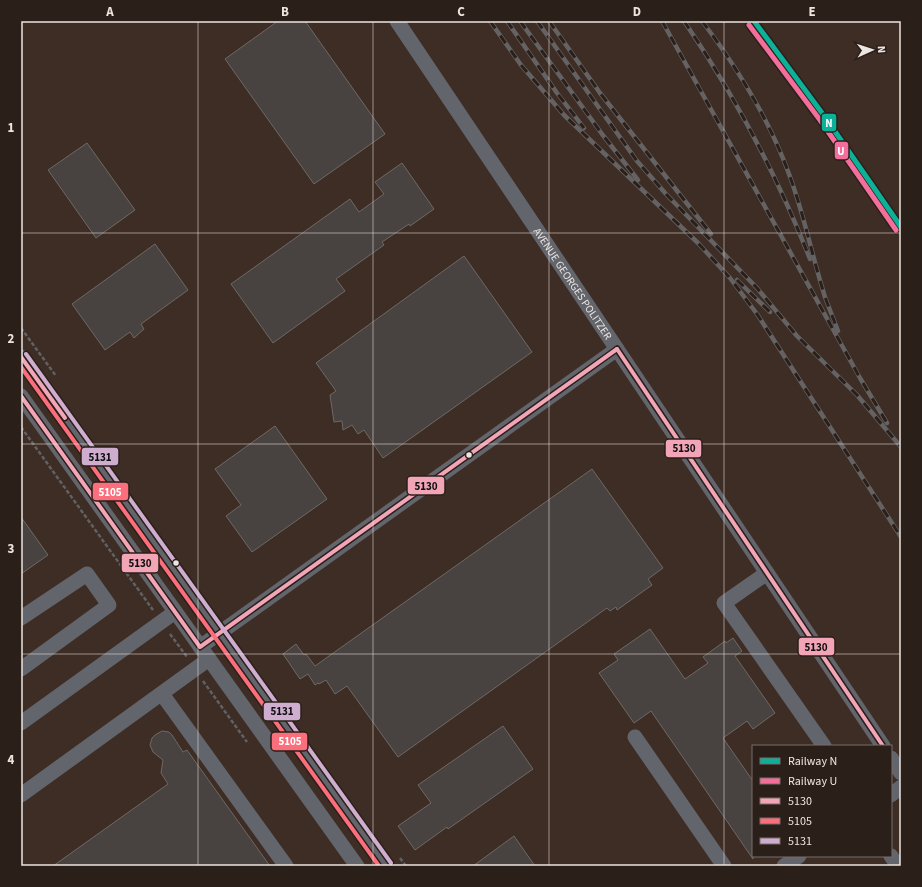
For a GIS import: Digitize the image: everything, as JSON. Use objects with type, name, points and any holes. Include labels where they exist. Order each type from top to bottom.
[{"type":"street","name":"AVENUE GEORGES POLITZER","points":[[397,21],[882,745]]},
{"type":"street","points":[[200,647],[617,349]]},
{"type":"street","points":[[21,357],[386,866]]},
{"type":"street","points":[[21,396],[357,866]]},
{"type":"street","points":[[767,573],[724,603],[823,745]]},
{"type":"street","points":[[21,618],[87,574],[109,605],[21,669]]},
{"type":"street","points":[[23,717],[175,612]]},
{"type":"street","points":[[21,795],[209,660]]},
{"type":"street","points":[[162,694],[286,866]]},
{"type":"street","points":[[636,737],[724,866]]},
{"type":"street","points":[[892,760],[901,773]]},
{"type":"street","points":[[892,794],[901,788]]},
{"type":"street","points":[[784,866],[798,857]]},
{"type":"street","points":[[892,857],[898,866]]},
{"type":"path","points":[[21,427],[250,746]]},
{"type":"shaded area","points":[[21,21],[901,21],[901,866],[21,866]]},
{"type":"building","points":[[278,21],[305,21],[385,134],[314,184],[225,59]]},
{"type":"building","points":[[87,143],[135,210],[96,238],[48,170]]},
{"type":"building","points":[[402,163],[434,209],[410,226],[409,224],[382,242],[384,245],[336,279],[345,291],[273,343],[231,284],[350,199],[359,212],[384,194],[375,182]]},
{"type":"building","points":[[155,244],[188,290],[141,324],[144,329],[134,338],[130,332],[105,350],[72,304]]},
{"type":"building","points":[[464,256],[532,352],[383,458],[364,430],[358,434],[352,425],[343,430],[342,421],[334,422],[330,395],[336,391],[316,363]]},
{"type":"building","points":[[275,426],[327,499],[252,552],[226,516],[241,505],[215,469]]},
{"type":"building","points":[[592,469],[663,568],[648,579],[652,585],[617,610],[616,607],[610,611],[607,608],[398,757],[347,686],[335,694],[326,680],[315,685],[308,674],[300,679],[283,654],[296,644],[315,666]]},
{"type":"building","points":[[21,517],[48,555],[21,574]]},
{"type":"building","points":[[650,629],[685,679],[708,663],[703,657],[725,641],[726,643],[733,638],[742,651],[735,656],[775,713],[753,729],[747,721],[723,738],[752,780],[753,859],[651,711],[634,723],[599,673],[618,660],[614,654]]},
{"type":"building","points":[[503,726],[533,769],[448,829],[447,827],[415,850],[398,826],[431,803],[418,785]]},
{"type":"building","points":[[162,731],[169,732],[172,735],[183,752],[187,750],[270,866],[53,866],[168,784],[161,773],[163,760],[153,752],[150,745],[152,738]]},
{"type":"building","points":[[514,836],[535,866],[473,866]]},
{"type":"railway","points":[[490,21],[521,65],[564,115],[698,243],[730,278],[757,314],[901,537]]},
{"type":"railway","points":[[507,21],[557,93],[584,128]]},
{"type":"railway","points":[[520,21],[602,134],[638,180]]},
{"type":"railway","points":[[537,21],[637,161],[666,194],[757,288],[797,336],[857,395],[901,447]]},
{"type":"railway","points":[[549,21],[600,93],[711,234]]},
{"type":"railway","points":[[662,21],[860,378],[887,423]]},
{"type":"railway","points":[[684,21],[721,78],[754,137],[784,197],[810,259]]},
{"type":"railway","points":[[702,21],[715,38],[751,94],[781,154],[799,204],[825,297],[838,331]]},
{"type":"railway","points":[[737,280],[770,312]]},
{"type":"rail line","name":"N","points":[[754,21],[825,117],[901,227]]},
{"type":"rail line","name":"U","points":[[749,25],[820,120],[896,230]]},
{"type":"transit line","name":"5130","points":[[617,349],[882,745]]},
{"type":"transit line","name":"5130","points":[[21,396],[200,647],[617,349]]},
{"type":"transit line","name":"5131","points":[[26,354],[391,863]]},
{"type":"transit line","name":"5130","points":[[21,357],[65,418]]},
{"type":"transit line","name":"5105","points":[[21,367],[379,866]]}]
